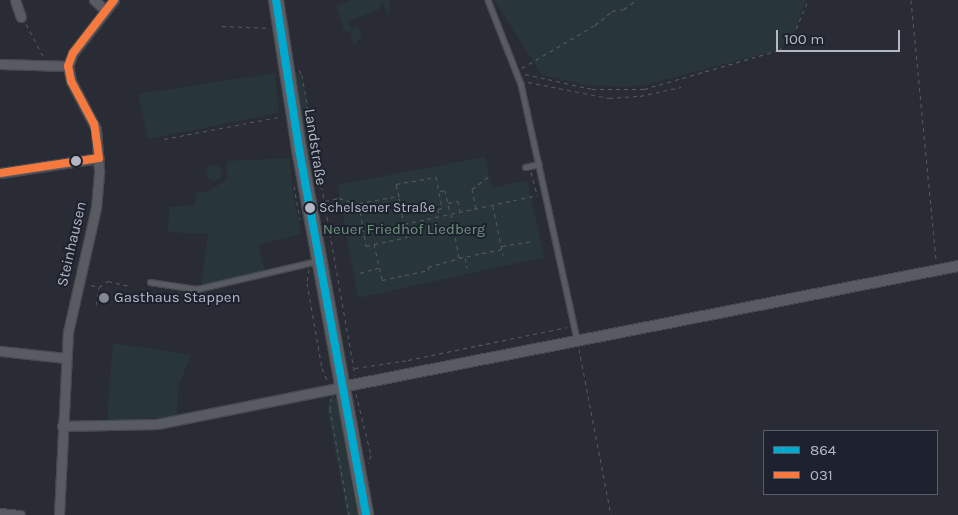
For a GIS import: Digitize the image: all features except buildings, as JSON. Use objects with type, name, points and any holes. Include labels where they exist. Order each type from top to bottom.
[{"type":"main road","name":"Landstraße","points":[[276,0],[318,261],[348,386],[357,466],[366,515]]},
{"type":"street","points":[[15,0],[21,17]]},
{"type":"street","points":[[94,0],[105,10]]},
{"type":"street","points":[[0,64],[68,66],[73,53],[114,0]]},
{"type":"street","name":"Steinhausen","points":[[59,515],[66,358],[72,303],[96,208],[99,158],[94,124],[71,81],[68,66]]},
{"type":"street","points":[[0,173],[99,158]]},
{"type":"street","points":[[62,426],[157,424],[577,339],[958,266]]},
{"type":"street","points":[[0,351],[66,358]]},
{"type":"street","points":[[0,513],[20,515]]},
{"type":"lane","points":[[488,0],[517,71],[577,339]]},
{"type":"lane","points":[[527,167],[539,164]]},
{"type":"lane","points":[[150,282],[200,288],[318,261]]},
{"type":"path","points":[[527,63],[595,25],[612,11],[624,9],[637,0]]},
{"type":"path","points":[[517,71],[592,88],[644,89],[779,50],[793,36],[808,0]]},
{"type":"path","points":[[911,0],[937,269]]},
{"type":"path","points":[[21,17],[31,30],[47,64]]},
{"type":"path","points":[[222,26],[280,27]]},
{"type":"path","points":[[295,68],[302,74],[355,368],[348,386],[372,458],[369,464],[340,469],[349,515]]},
{"type":"path","points":[[517,71],[532,84],[597,97],[633,97],[682,87]]},
{"type":"path","points":[[164,139],[293,114]]},
{"type":"path","points":[[527,167],[537,196]]},
{"type":"path","points":[[476,208],[472,189],[489,176]]},
{"type":"path","points":[[358,204],[366,246],[407,237],[396,184],[436,177],[442,208],[438,209],[439,216]]},
{"type":"path","points":[[439,191],[445,190],[458,258]]},
{"type":"path","points":[[404,224],[546,194]]},
{"type":"path","points":[[325,201],[339,198],[358,204],[398,196]]},
{"type":"path","points":[[447,203],[458,201],[460,212]]},
{"type":"path","points":[[493,205],[503,255]]},
{"type":"path","points":[[501,246],[532,241]]},
{"type":"path","points":[[374,244],[382,280],[429,270],[428,267],[458,258],[502,249]]},
{"type":"path","points":[[465,257],[467,268]]},
{"type":"path","points":[[360,272],[379,268]]},
{"type":"path","points":[[96,304],[99,287],[108,281],[130,286]]},
{"type":"path","points":[[91,285],[99,287]]},
{"type":"path","points":[[355,368],[408,360],[575,326]]},
{"type":"path","points":[[577,339],[611,515]]},
{"type":"green space","points":[[353,0],[390,0],[389,19],[383,2],[378,10],[348,21],[351,28],[357,26],[361,31],[361,36],[354,45],[350,31],[345,32],[336,6]]},
{"type":"green space","points":[[494,0],[806,0],[793,35],[776,51],[644,85],[626,87],[587,85],[542,75]]},
{"type":"green space","points":[[275,73],[279,113],[148,139],[138,94]]},
{"type":"green space","points":[[300,73],[320,180],[308,182],[293,74]]},
{"type":"green space","name":"Neuer Friedhof Liedberg","points":[[485,157],[492,188],[527,180],[544,257],[358,298],[337,185]]},
{"type":"green space","points":[[290,158],[292,187],[301,234],[258,245],[265,272],[201,286],[208,234],[167,232],[170,207],[195,205],[196,193],[209,191],[227,179],[227,161]]},
{"type":"green space","points":[[211,165],[217,165],[222,170],[220,179],[211,181],[206,176],[206,170]]},
{"type":"green space","points":[[113,343],[191,355],[178,387],[177,417],[107,421]]},
{"type":"green space","points":[[333,395],[337,400],[357,515],[347,515],[327,406]]},
{"type":"transit line","name":"031","points":[[0,173],[99,158],[94,124],[71,81],[68,66],[73,53],[114,0]]},
{"type":"transit line","name":"864","points":[[276,0],[299,149],[366,515]]},
{"type":"place","name":"Schelsener Straße","points":[[310,208]]},
{"type":"place","name":"Gasthaus Stappen","points":[[104,298]]}]
